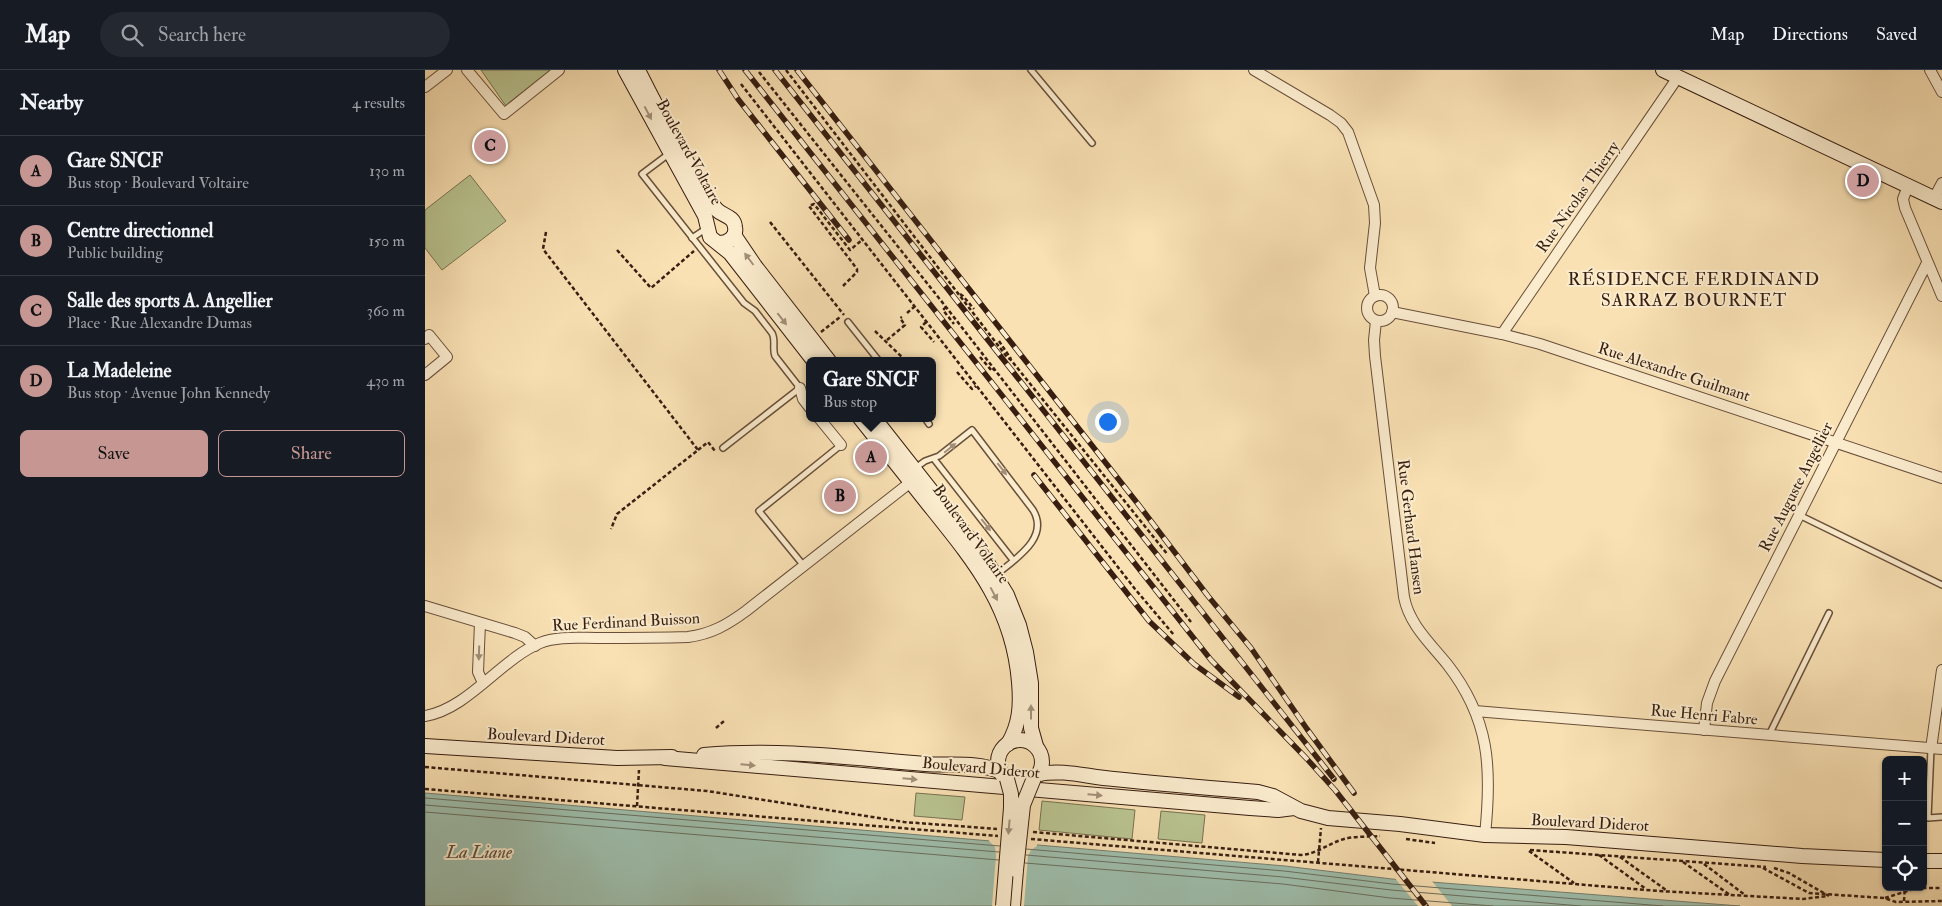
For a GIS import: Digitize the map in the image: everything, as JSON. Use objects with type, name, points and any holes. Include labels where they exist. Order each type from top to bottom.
[{"type":"street","points":[[425,87],[447,70]]},
{"type":"street","points":[[467,70],[504,114],[559,70]]},
{"type":"street","name":"Boulevard Voltaire","points":[[625,70],[674,150],[711,202],[723,215]]},
{"type":"street","name":"Boulevard Voltaire","points":[[638,70],[701,208],[713,248],[729,253],[812,357]]},
{"type":"street","points":[[1254,70],[1330,115],[1341,123],[1348,132],[1374,205],[1375,223],[1370,268],[1375,296]]},
{"type":"street","points":[[1663,70],[1938,200],[1942,183]]},
{"type":"street","points":[[1930,70],[1942,92]]},
{"type":"street","name":"Rue Nicolas Thierry","points":[[1502,334],[1678,77]]},
{"type":"street","points":[[1908,186],[1903,199],[1905,208],[1942,296]]},
{"type":"street","name":"Boulevard Voltaire","points":[[707,226],[713,217],[728,216],[734,223],[734,235],[755,266],[826,357]]},
{"type":"street","points":[[713,248],[727,242],[734,235]]},
{"type":"street","name":"Rue Auguste Angellier","points":[[1704,730],[1707,703],[1715,681],[1927,263]]},
{"type":"street","points":[[1375,296],[1382,296],[1388,299],[1392,305],[1392,312],[1387,319],[1376,321],[1370,317],[1367,308],[1371,299],[1375,296]]},
{"type":"street","name":"Rue Alexandre Guilmant","points":[[1392,312],[1502,334],[1540,344],[1942,478]]},
{"type":"street","name":"Rue Gerhard Hansen","points":[[1376,321],[1375,356],[1405,604],[1413,621],[1460,683],[1482,729],[1488,756],[1485,835]]},
{"type":"street","points":[[425,339],[429,336],[447,357],[425,375]]},
{"type":"street","points":[[801,388],[803,399],[806,403]]},
{"type":"street","points":[[822,422],[841,445]]},
{"type":"street","name":"Boulevard Voltaire","points":[[864,422],[996,575],[1014,612],[1027,652],[1031,683],[1031,728],[1038,750]]},
{"type":"street","name":"Boulevard Voltaire","points":[[877,422],[912,476],[981,572],[996,597],[1007,622],[1017,663],[1020,700],[1018,724],[1005,747]]},
{"type":"street","name":"Rue Ferdinand Buisson","points":[[425,716],[437,713],[451,706],[535,646],[545,641],[566,638],[688,637],[711,632],[729,624],[804,566],[912,476]]},
{"type":"street","points":[[425,606],[515,633],[525,637],[535,646]]},
{"type":"street","points":[[480,622],[479,672],[483,683]]},
{"type":"street","points":[[1931,748],[1942,670]]},
{"type":"street","name":"Rue Henri Fabre","points":[[1475,711],[1942,749]]},
{"type":"street","points":[[1003,906],[1011,794],[999,761],[1005,747],[1017,740],[1023,740],[1038,750],[1042,764],[1023,804],[1013,906]]},
{"type":"street","name":"Boulevard Diderot","points":[[425,746],[576,756],[640,758],[762,751],[983,766],[1004,775]]},
{"type":"street","name":"Boulevard Diderot","points":[[961,764],[985,758],[1005,747]]},
{"type":"street","name":"Boulevard Diderot","points":[[1038,750],[1058,764],[1084,774]]},
{"type":"street","name":"Boulevard Diderot","points":[[665,758],[1278,810],[1293,808]]},
{"type":"street","name":"Boulevard Diderot","points":[[1036,776],[1058,771],[1106,779],[1258,792],[1273,796],[1293,808],[1313,816],[1401,824],[1485,835],[1566,837],[1802,856],[1882,860]]},
{"type":"street","points":[[1004,775],[1021,784],[1036,776]]},
{"type":"lane","points":[[1031,70],[1093,143]]},
{"type":"lane","points":[[674,150],[642,174],[699,246],[713,248],[744,304],[755,311],[774,336],[773,350],[775,356],[801,388],[723,448]]},
{"type":"lane","points":[[693,238],[707,226]]},
{"type":"lane","points":[[847,322],[876,357]]},
{"type":"lane","points":[[912,476],[925,461],[934,459],[972,430],[1036,514],[1038,520],[1037,531],[1032,544],[996,575]]},
{"type":"lane","points":[[804,566],[759,511],[841,445]]},
{"type":"lane","points":[[934,459],[1013,560]]},
{"type":"lane","points":[[1799,514],[1942,585]]},
{"type":"lane","points":[[1769,735],[1829,613]]},
{"type":"lane","points":[[1931,748],[1928,818],[1942,817]]},
{"type":"path","points":[[786,70],[960,294],[974,309]]},
{"type":"path","points":[[759,72],[946,307],[1191,622]]},
{"type":"path","points":[[741,84],[1135,589],[1174,635]]},
{"type":"path","points":[[843,286],[857,272],[857,269],[809,206],[814,204],[850,250],[862,240]]},
{"type":"path","points":[[770,222],[843,314],[817,334]]},
{"type":"path","points":[[546,232],[543,249],[698,450],[617,514],[611,529]]},
{"type":"path","points":[[617,250],[651,288],[699,246]]},
{"type":"path","points":[[960,294],[961,298],[1007,357],[1168,555]]},
{"type":"path","points":[[907,313],[914,307]]},
{"type":"path","points":[[946,307],[943,310],[954,324]]},
{"type":"path","points":[[887,340],[905,325],[900,318],[902,317]]},
{"type":"path","points":[[927,322],[921,327],[934,342]]},
{"type":"path","points":[[875,331],[887,340],[893,349],[902,357]]},
{"type":"path","points":[[999,341],[1009,354],[1011,360]]},
{"type":"path","points":[[980,357],[992,371],[994,369]]},
{"type":"path","points":[[957,372],[971,389],[977,386]]},
{"type":"path","points":[[716,728],[724,720]]},
{"type":"path","points":[[637,806],[640,758]]},
{"type":"path","points":[[425,767],[722,793],[904,822],[1001,830]]},
{"type":"path","points":[[425,789],[1002,837]]},
{"type":"path","points":[[1318,863],[1321,824]]},
{"type":"path","points":[[1030,832],[1301,855],[1319,850],[1343,839],[1383,836]]},
{"type":"path","points":[[1400,838],[1437,843]]},
{"type":"path","points":[[1031,839],[1647,890],[1803,899],[1829,896]]},
{"type":"path","points":[[1575,883],[1528,850],[1759,868],[1771,871],[1807,893],[1829,896],[1884,898],[1896,902],[1942,901]]},
{"type":"path","points":[[1598,855],[1647,890]]},
{"type":"path","points":[[1619,856],[1667,891]]},
{"type":"path","points":[[1682,862],[1730,895]]},
{"type":"path","points":[[1703,863],[1746,896]]},
{"type":"path","points":[[1759,868],[1773,867],[1783,870],[1829,896]]},
{"type":"path","points":[[1884,898],[1917,888],[1942,888]]},
{"type":"path","points":[[1904,902],[1905,892]]},
{"type":"green space","points":[[481,70],[552,70],[506,106]]},
{"type":"green space","points":[[470,175],[506,221],[442,270],[425,248],[425,210]]},
{"type":"green space","points":[[916,793],[965,797],[962,820],[914,816]]},
{"type":"green space","points":[[1042,801],[1135,810],[1132,839],[1039,830]]},
{"type":"green space","points":[[1161,811],[1205,815],[1202,843],[1158,839]]},
{"type":"water","name":"La Liane","points":[[425,793],[1285,866],[1392,879],[1740,906],[425,906]]},
{"type":"pier","points":[[989,838],[1037,843],[1037,846],[1031,850],[1028,856],[1024,906],[992,906],[996,856],[995,847],[989,841]]},
{"type":"pier","points":[[1394,877],[1431,880],[1452,906],[1418,906]]},
{"type":"railway","points":[[719,70],[738,99],[849,240]]},
{"type":"railway","points":[[745,70],[1211,660],[1335,790],[1426,906]]},
{"type":"railway","points":[[775,70],[1334,779]]},
{"type":"railway","points":[[797,70],[1208,596],[1251,648],[1354,793]]},
{"type":"railway","points":[[1034,475],[1149,621],[1194,664],[1239,697]]},
{"type":"place","name":"Salle des sports A. Angellier","points":[[490,146]]},
{"type":"place","name":"La Madeleine","points":[[1863,181]]},
{"type":"place","name":"Gare SNCF","points":[[871,457]]},
{"type":"place","name":"Centre directionnel","points":[[840,496]]},
{"type":"district","name":"RÉSIDENCE FERDINAND SARRAZ BOURNET","points":[[1694,289]]}]
